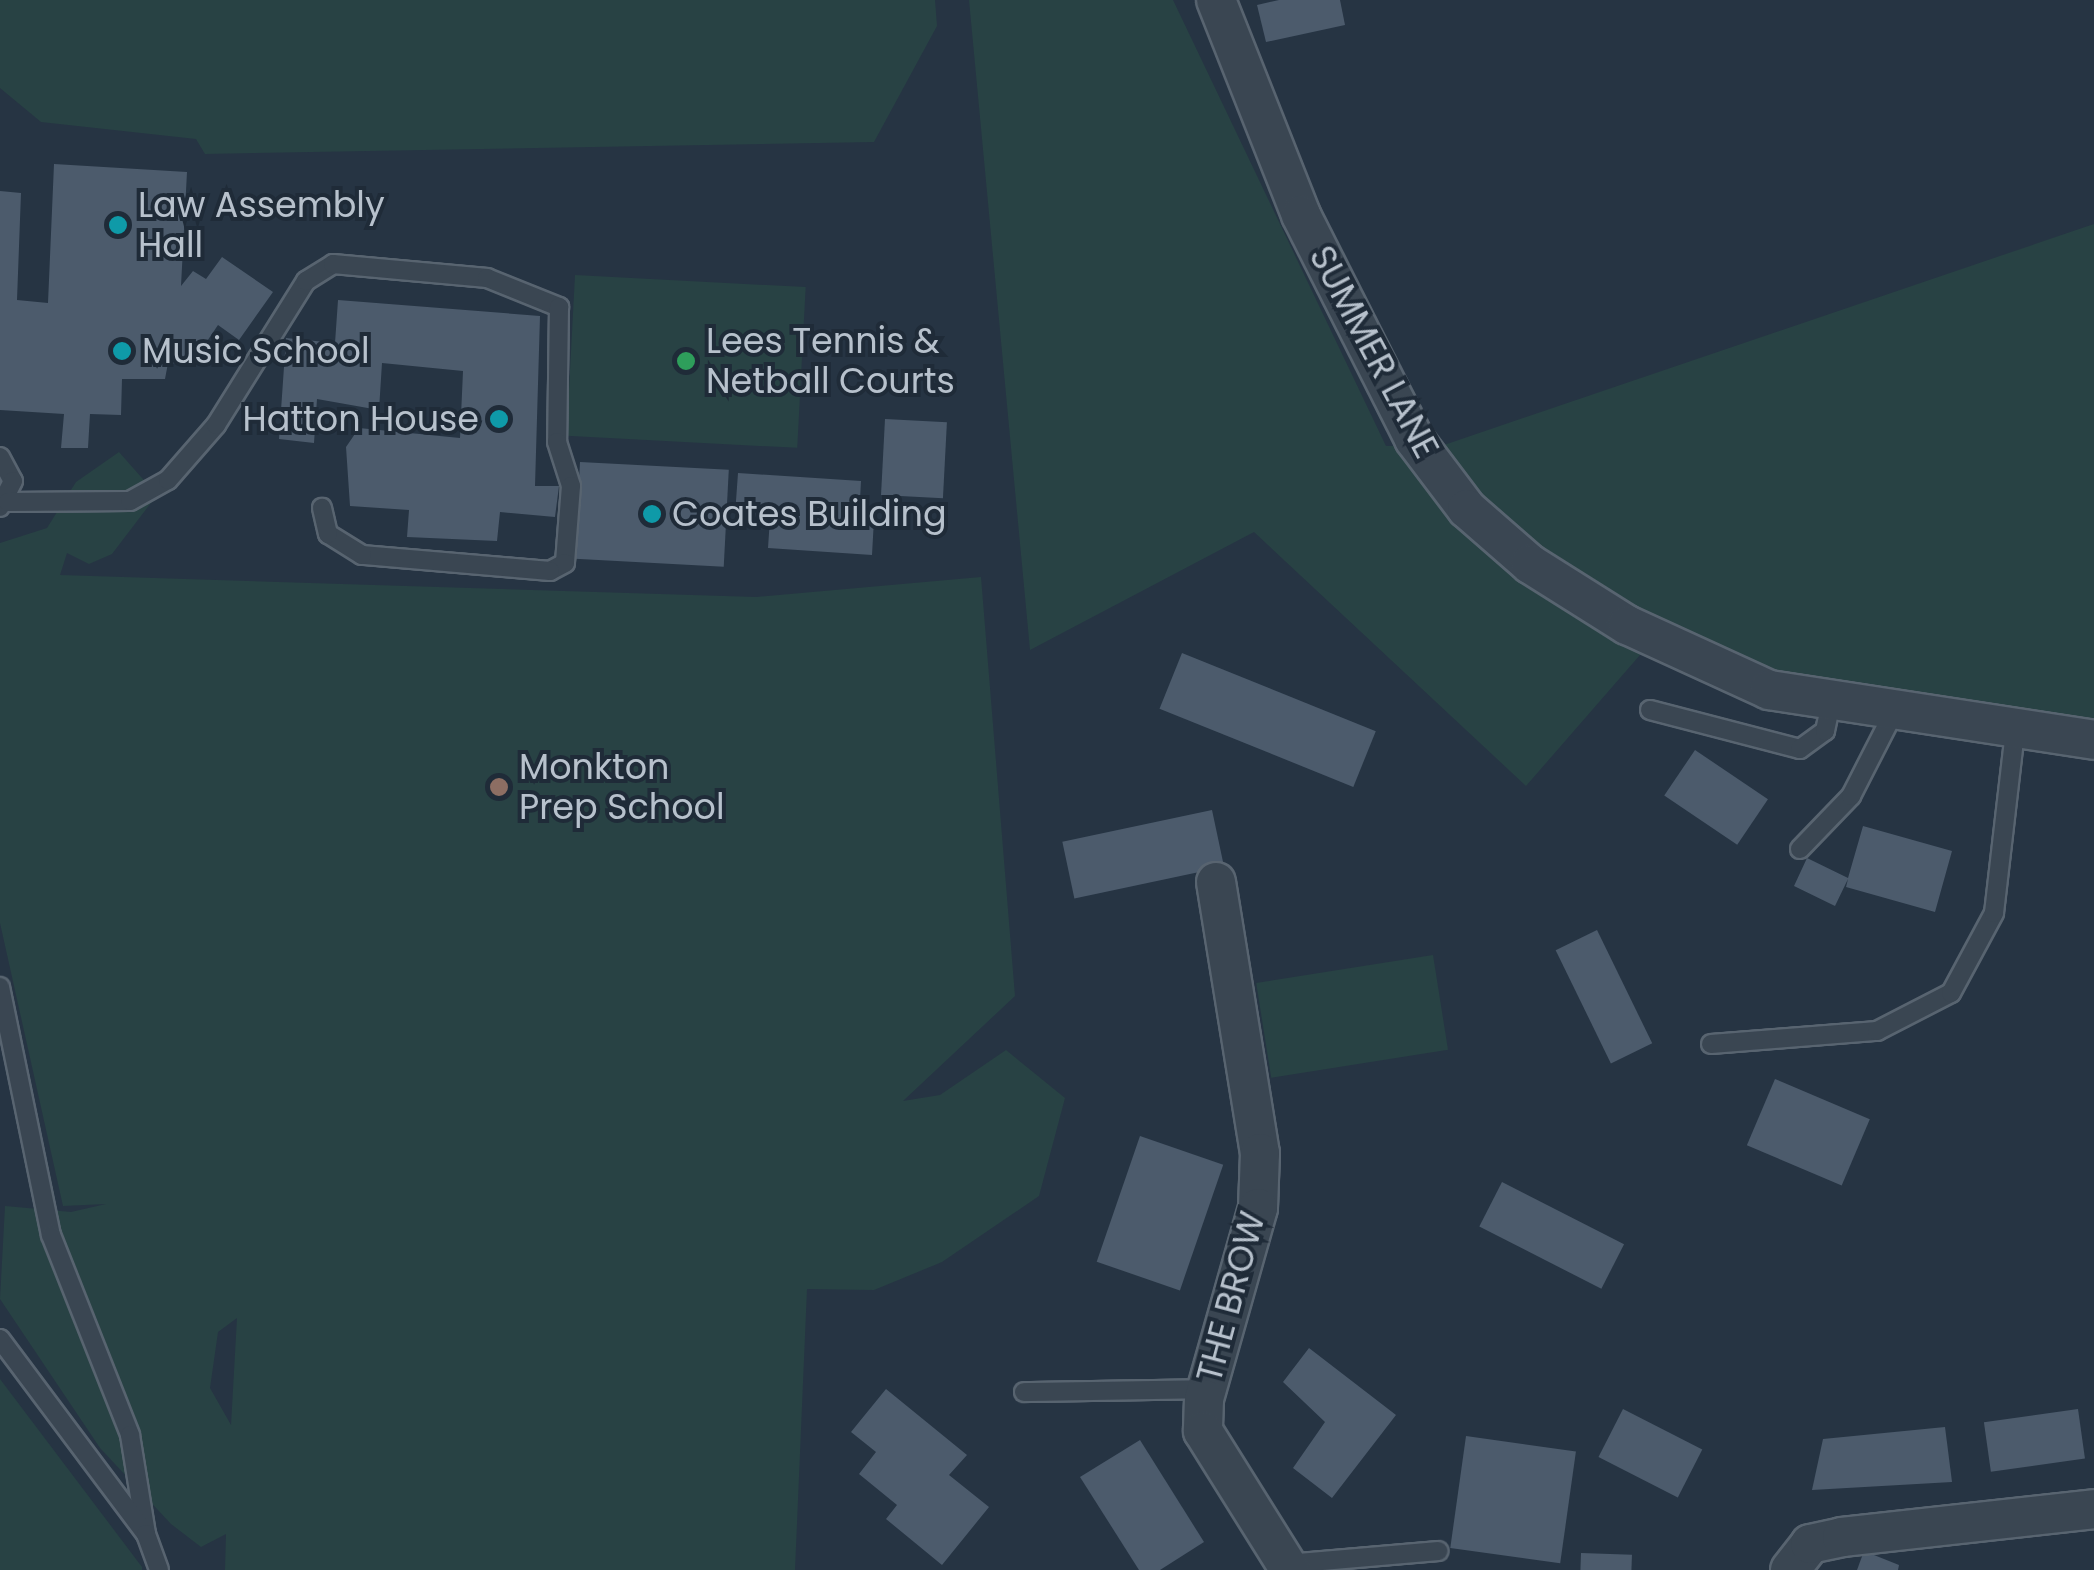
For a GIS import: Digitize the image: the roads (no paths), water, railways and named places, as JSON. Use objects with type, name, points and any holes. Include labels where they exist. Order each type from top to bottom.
[{"type":"street","name":"SUMMER LANE","points":[[1216,0],[1301,215],[1414,439],[1467,509],[1530,564],[1716,672],[1832,698],[2016,724],[2094,740]]},
{"type":"street","name":"THE BROW","points":[[1216,882],[1260,1153],[1258,1208],[1206,1389],[1203,1431],[1215,1457],[1288,1567]]},
{"type":"street","points":[[1790,1570],[1810,1544],[1842,1537],[2094,1509]]},
{"type":"lane","points":[[0,457],[13,481],[4,505],[130,501],[168,480],[216,425],[306,281],[333,264],[487,278],[559,306],[557,442],[572,486],[565,563],[550,571],[362,555],[328,534],[322,508]]},
{"type":"lane","points":[[1650,710],[1800,749],[1825,731],[1832,698]]},
{"type":"lane","points":[[1800,849],[1851,796],[1897,706]]},
{"type":"lane","points":[[1711,1044],[1878,1031],[1951,994],[1994,913],[2016,724]]},
{"type":"lane","points":[[0,986],[51,1235],[130,1435],[146,1534],[158,1570]]},
{"type":"lane","points":[[0,1339],[146,1534]]},
{"type":"lane","points":[[1024,1392],[1206,1389]]},
{"type":"lane","points":[[1288,1567],[1438,1551]]},
{"type":"place","name":"Law Assembly Hall","points":[[118,225]]},
{"type":"place","name":"Music School","points":[[122,351]]},
{"type":"place","name":"Lees Tennis & Netball Courts","points":[[686,361]]},
{"type":"place","name":"Hatton House","points":[[499,419]]},
{"type":"place","name":"Coates Building","points":[[652,514]]},
{"type":"place","name":"Monkton Prep School","points":[[499,787]]}]
